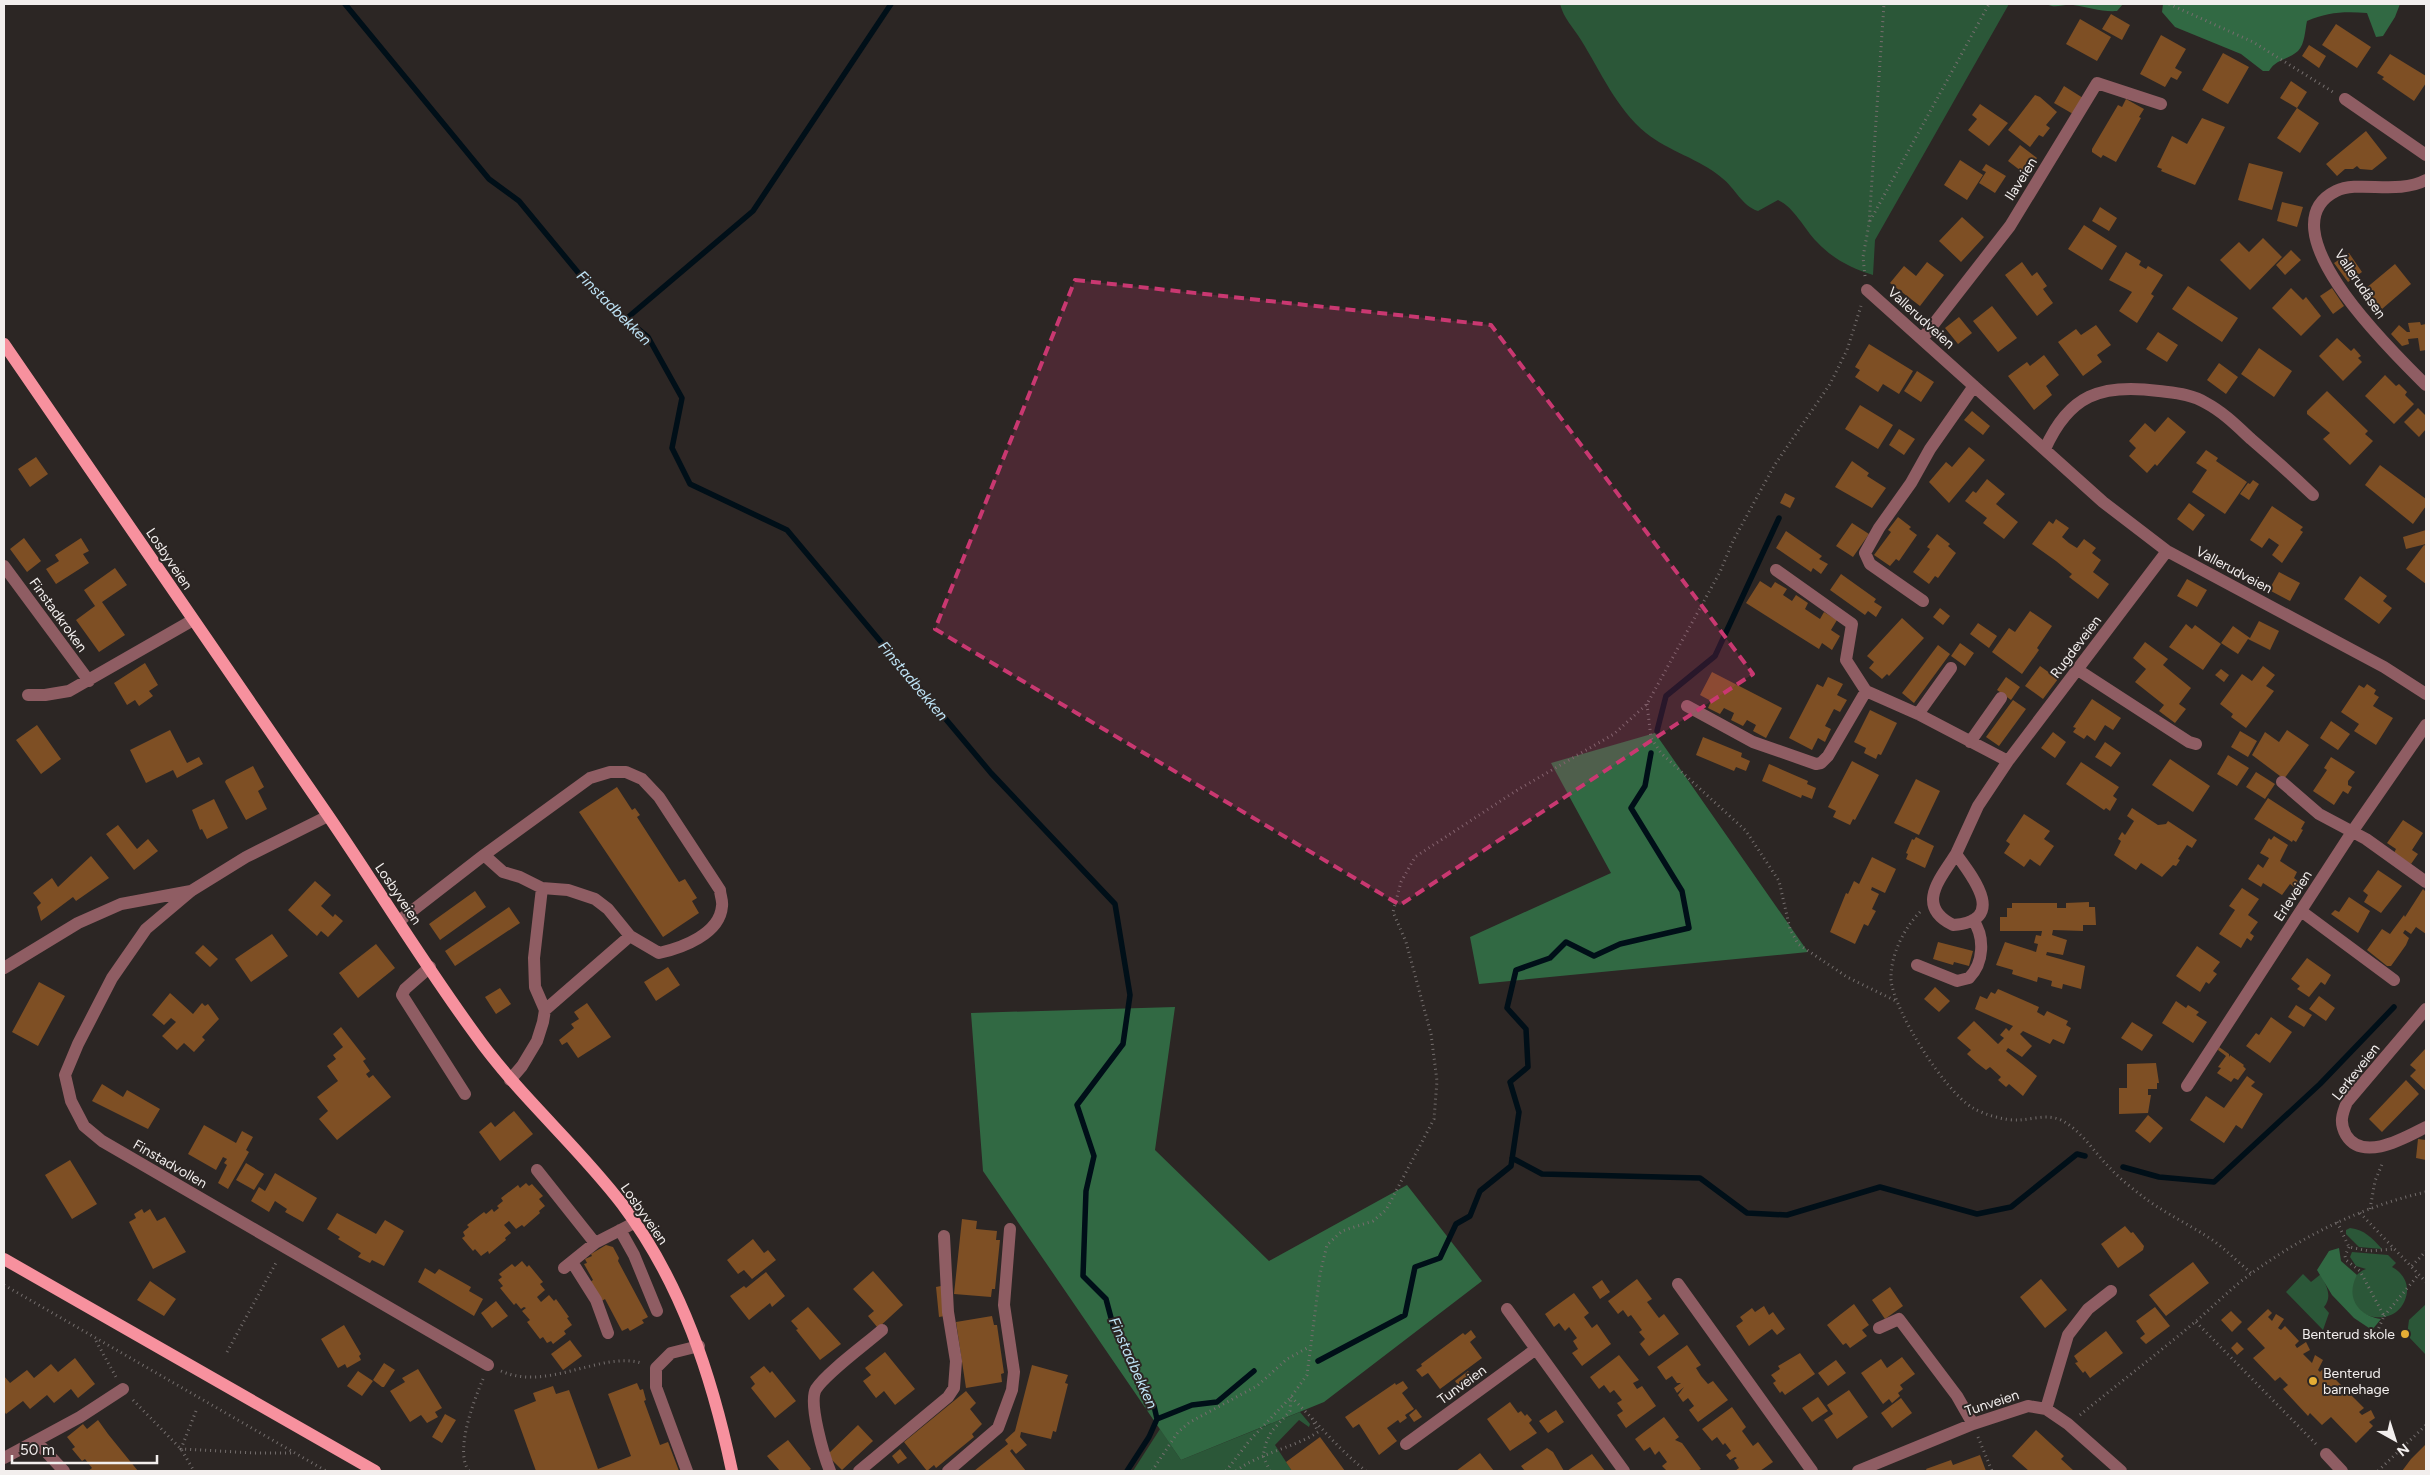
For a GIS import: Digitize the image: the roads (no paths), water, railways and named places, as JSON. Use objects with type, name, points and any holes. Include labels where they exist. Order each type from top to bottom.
[{"type":"main road","name":"Losbyveien","points":[[4,344],[328,816],[475,1035],[510,1080],[615,1196],[634,1223],[666,1273],[699,1346],[722,1421],[732,1471]]},
{"type":"main road","points":[[4,1261],[375,1471]]},
{"type":"street","name":"Ilaveien","points":[[1922,340],[2010,226],[2098,83],[2161,104]]},
{"type":"street","points":[[2344,99],[2426,155]]},
{"type":"street","name":"Vallerudåsen","points":[[2426,180],[2395,188],[2362,188],[2337,191],[2323,200],[2315,216],[2315,242],[2332,276],[2382,342],[2426,385]]},
{"type":"street","name":"Vallerudveien","points":[[1867,290],[2103,502],[2167,551],[2384,667],[2426,694]]},
{"type":"street","points":[[1923,601],[1870,564],[1865,553],[1879,528],[1911,483],[1930,449],[1974,386]]},
{"type":"street","points":[[2044,449],[2054,428],[2071,408],[2092,394],[2141,388],[2182,394],[2205,402],[2224,415],[2314,495]]},
{"type":"street","name":"Rugdeveien","points":[[1973,920],[1953,924],[1935,912],[1931,901],[1937,883],[1956,854],[1978,806],[2008,762],[2167,551]]},
{"type":"street","name":"Finstadkroken","points":[[4,566],[89,681]]},
{"type":"street","points":[[1776,570],[1852,624],[1846,660],[1866,691],[1918,714],[2008,762]]},
{"type":"street","points":[[28,695],[45,695],[69,691],[192,620]]},
{"type":"street","points":[[1918,714],[1952,668]]},
{"type":"street","points":[[2078,670],[2189,742],[2196,744]]},
{"type":"street","points":[[1687,706],[1753,742],[1816,764],[1821,763],[1828,756],[1866,691]]},
{"type":"street","points":[[1970,742],[2001,698]]},
{"type":"street","name":"Erleveien","points":[[2187,1086],[2352,832],[2426,725]]},
{"type":"street","points":[[399,922],[484,855],[590,778],[610,772],[626,772],[642,779],[659,797],[720,890],[722,907],[716,921],[699,938],[682,948],[659,953],[630,936],[608,909],[595,899],[568,890],[542,888],[520,877],[503,872],[484,855]]},
{"type":"street","points":[[2282,782],[2318,814],[2337,826],[2352,832],[2426,882]]},
{"type":"street","name":"Finstadvollen","points":[[328,816],[246,857],[191,891],[146,929],[112,978],[78,1044],[66,1076],[71,1101],[84,1126],[102,1142],[285,1246],[488,1366]]},
{"type":"street","points":[[1917,965],[1957,981],[1969,978],[1978,964],[1982,940],[1980,930],[1973,920],[1982,904],[1981,890],[1956,854]]},
{"type":"street","points":[[542,888],[534,958],[535,987],[545,1010]]},
{"type":"street","name":"Finstadvollen","points":[[4,968],[78,923],[121,904],[191,891]]},
{"type":"street","points":[[2300,911],[2394,980]]},
{"type":"street","points":[[510,1080],[522,1066],[536,1041],[545,1010],[630,936]]},
{"type":"street","points":[[430,967],[405,989],[402,995],[465,1094]]},
{"type":"street","name":"Lerkeveien","points":[[2426,1009],[2348,1102],[2341,1117],[2342,1128],[2353,1143],[2369,1148],[2388,1144],[2426,1126]]},
{"type":"street","points":[[537,1170],[595,1243]]},
{"type":"street","points":[[608,1333],[596,1300],[568,1265],[595,1243],[634,1223]]},
{"type":"street","points":[[948,1471],[998,1428],[1012,1390],[1014,1372],[1004,1305],[1010,1229]]},
{"type":"street","points":[[620,1230],[634,1255],[657,1311]]},
{"type":"street","points":[[859,1471],[948,1397],[954,1388],[956,1361],[948,1312],[944,1236]]},
{"type":"street","points":[[1678,1284],[1812,1471]]},
{"type":"street","points":[[2111,1291],[2088,1309],[2068,1335],[2046,1409],[2068,1424],[2121,1471]]},
{"type":"street","points":[[1507,1309],[1624,1471]]},
{"type":"street","points":[[1878,1328],[1899,1319],[1957,1396],[1973,1424]]},
{"type":"street","points":[[830,1471],[821,1450],[814,1401],[815,1391],[825,1378],[882,1330]]},
{"type":"street","points":[[687,1471],[656,1387],[656,1368],[671,1353],[699,1346]]},
{"type":"street","name":"Tunveien","points":[[1406,1444],[1536,1349]]},
{"type":"street","points":[[4,1458],[80,1417],[123,1389]]},
{"type":"street","name":"Tunveien","points":[[1858,1471],[1973,1424],[2028,1406],[2046,1409]]},
{"type":"street","points":[[36,1441],[64,1471]]},
{"type":"street","points":[[2326,1454],[2342,1471]]},
{"type":"waterway","name":"Finstadbekken","points":[[345,4],[489,179],[519,201],[595,293],[648,337],[682,398],[672,448],[690,484],[787,530],[991,773],[1115,904],[1130,995],[1123,1044],[1077,1105],[1094,1156],[1086,1191],[1083,1276],[1106,1299],[1114,1329],[1154,1406],[1157,1419],[1149,1437],[1127,1471]]},
{"type":"waterway","points":[[626,319],[753,211],[891,4]]},
{"type":"waterway","points":[[1657,731],[1666,696],[1715,656],[1779,518]]},
{"type":"waterway","points":[[1318,1361],[1405,1315],[1415,1267],[1440,1258],[1456,1224],[1470,1216],[1480,1191],[1511,1166],[1519,1112],[1510,1082],[1528,1067],[1526,1029],[1507,1008],[1516,970],[1550,958],[1566,942],[1594,956],[1620,944],[1689,928],[1682,891],[1631,808],[1645,786],[1651,753]]},
{"type":"waterway","points":[[2123,1167],[2159,1177],[2214,1182],[2320,1084],[2394,1007]]},
{"type":"waterway","points":[[1512,1158],[1542,1174],[1700,1178],[1747,1213],[1787,1215],[1880,1187],[1977,1214],[2011,1207],[2077,1154],[2085,1156]]},
{"type":"waterway","points":[[1157,1419],[1192,1405],[1217,1402],[1254,1371]]},
{"type":"place","name":"Benterud skole","points":[[2405,1334]]},
{"type":"place","name":"Benterud barnehage","points":[[2313,1381]]}]
